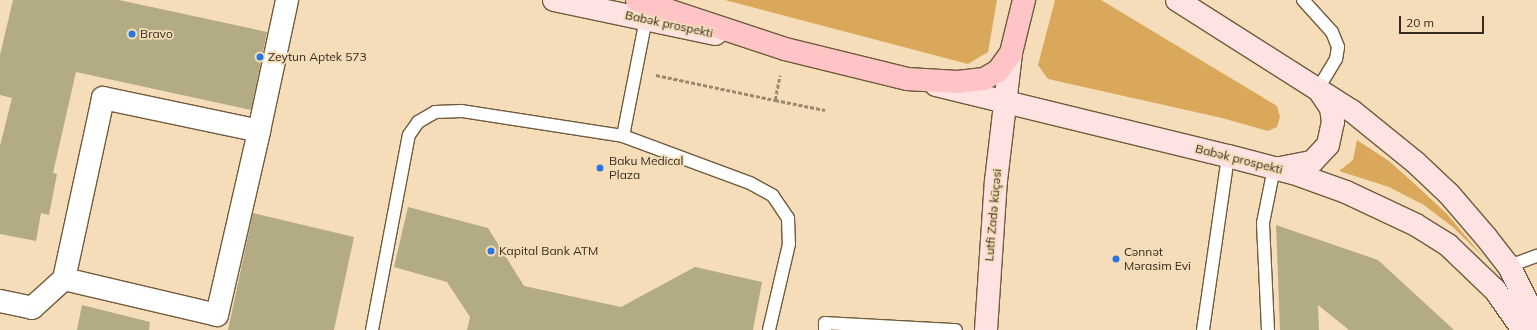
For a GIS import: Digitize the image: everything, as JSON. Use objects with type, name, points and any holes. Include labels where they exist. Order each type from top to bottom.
[{"type":"main road","name":"Babək prospekti","points":[[554,0],[785,49],[1004,101],[1274,168],[1346,192],[1416,225],[1448,245],[1495,290],[1523,330]]},
{"type":"main road","name":"Babək prospekti","points":[[637,0],[785,49]]},
{"type":"main road","name":"Babək prospekti","points":[[907,79],[958,82],[984,79],[998,71],[1011,54],[1024,0]]},
{"type":"main road","points":[[1177,0],[1352,111],[1416,162],[1449,194],[1509,266],[1537,322]]},
{"type":"main road","name":"Lutfi Zadə küçəsi","points":[[986,330],[989,263],[1004,101],[1011,54]]},
{"type":"main road","points":[[1274,168],[1312,162],[1328,145],[1333,122],[1331,108],[1318,89]]},
{"type":"street","points":[[64,279],[217,315],[287,0]]},
{"type":"street","points":[[0,301],[32,308],[64,279],[103,98],[259,131]]},
{"type":"lane","points":[[1302,0],[1332,32],[1338,47],[1336,59],[1318,89]]},
{"type":"lane","points":[[623,136],[646,19]]},
{"type":"lane","points":[[372,330],[409,135],[418,122],[434,112],[462,111],[623,136],[750,183],[772,196],[788,218],[789,244],[768,330]]},
{"type":"lane","points":[[1203,330],[1228,156]]},
{"type":"lane","points":[[1268,330],[1263,223],[1274,168]]},
{"type":"lane","points":[[1509,266],[1537,256]]},
{"type":"lane","points":[[825,330],[825,323],[956,330]]},
{"type":"path","points":[[775,100],[785,49]]},
{"type":"path","points":[[636,70],[825,110]]},
{"type":"shaded area","points":[[725,0],[997,0],[988,52],[968,64]]},
{"type":"shaded area","points":[[1055,0],[1101,0],[1277,106],[1280,117],[1277,127],[1268,131],[1222,118],[1048,79],[1038,65]]},
{"type":"shaded area","points":[[1357,140],[1389,161],[1417,186],[1447,214],[1484,258],[1454,228],[1424,205],[1389,187],[1339,171],[1353,160]]},
{"type":"building","points":[[13,0],[119,0],[267,32],[251,110],[76,72],[53,173],[57,174],[49,215],[41,213],[36,241],[0,234],[0,146],[12,98],[0,95],[0,55]]},
{"type":"building","points":[[408,207],[488,228],[524,286],[621,307],[695,267],[762,282],[753,330],[467,330],[470,317],[447,282],[394,267]]},
{"type":"building","points":[[253,213],[354,237],[334,330],[228,330]]},
{"type":"building","points":[[1276,225],[1378,260],[1454,330],[1349,330],[1318,305],[1319,330],[1280,330]]},
{"type":"building","points":[[82,305],[150,322],[149,330],[77,330]]},
{"type":"place","name":"Bravo","points":[[132,34]]},
{"type":"place","name":"Zeytun Aptek 573","points":[[260,57]]},
{"type":"place","name":"Baku Medical Plaza","points":[[600,168]]},
{"type":"place","name":"Kapital Bank ATM","points":[[491,251]]},
{"type":"place","name":"Cənnət Mərasim Evi","points":[[1116,259]]}]
